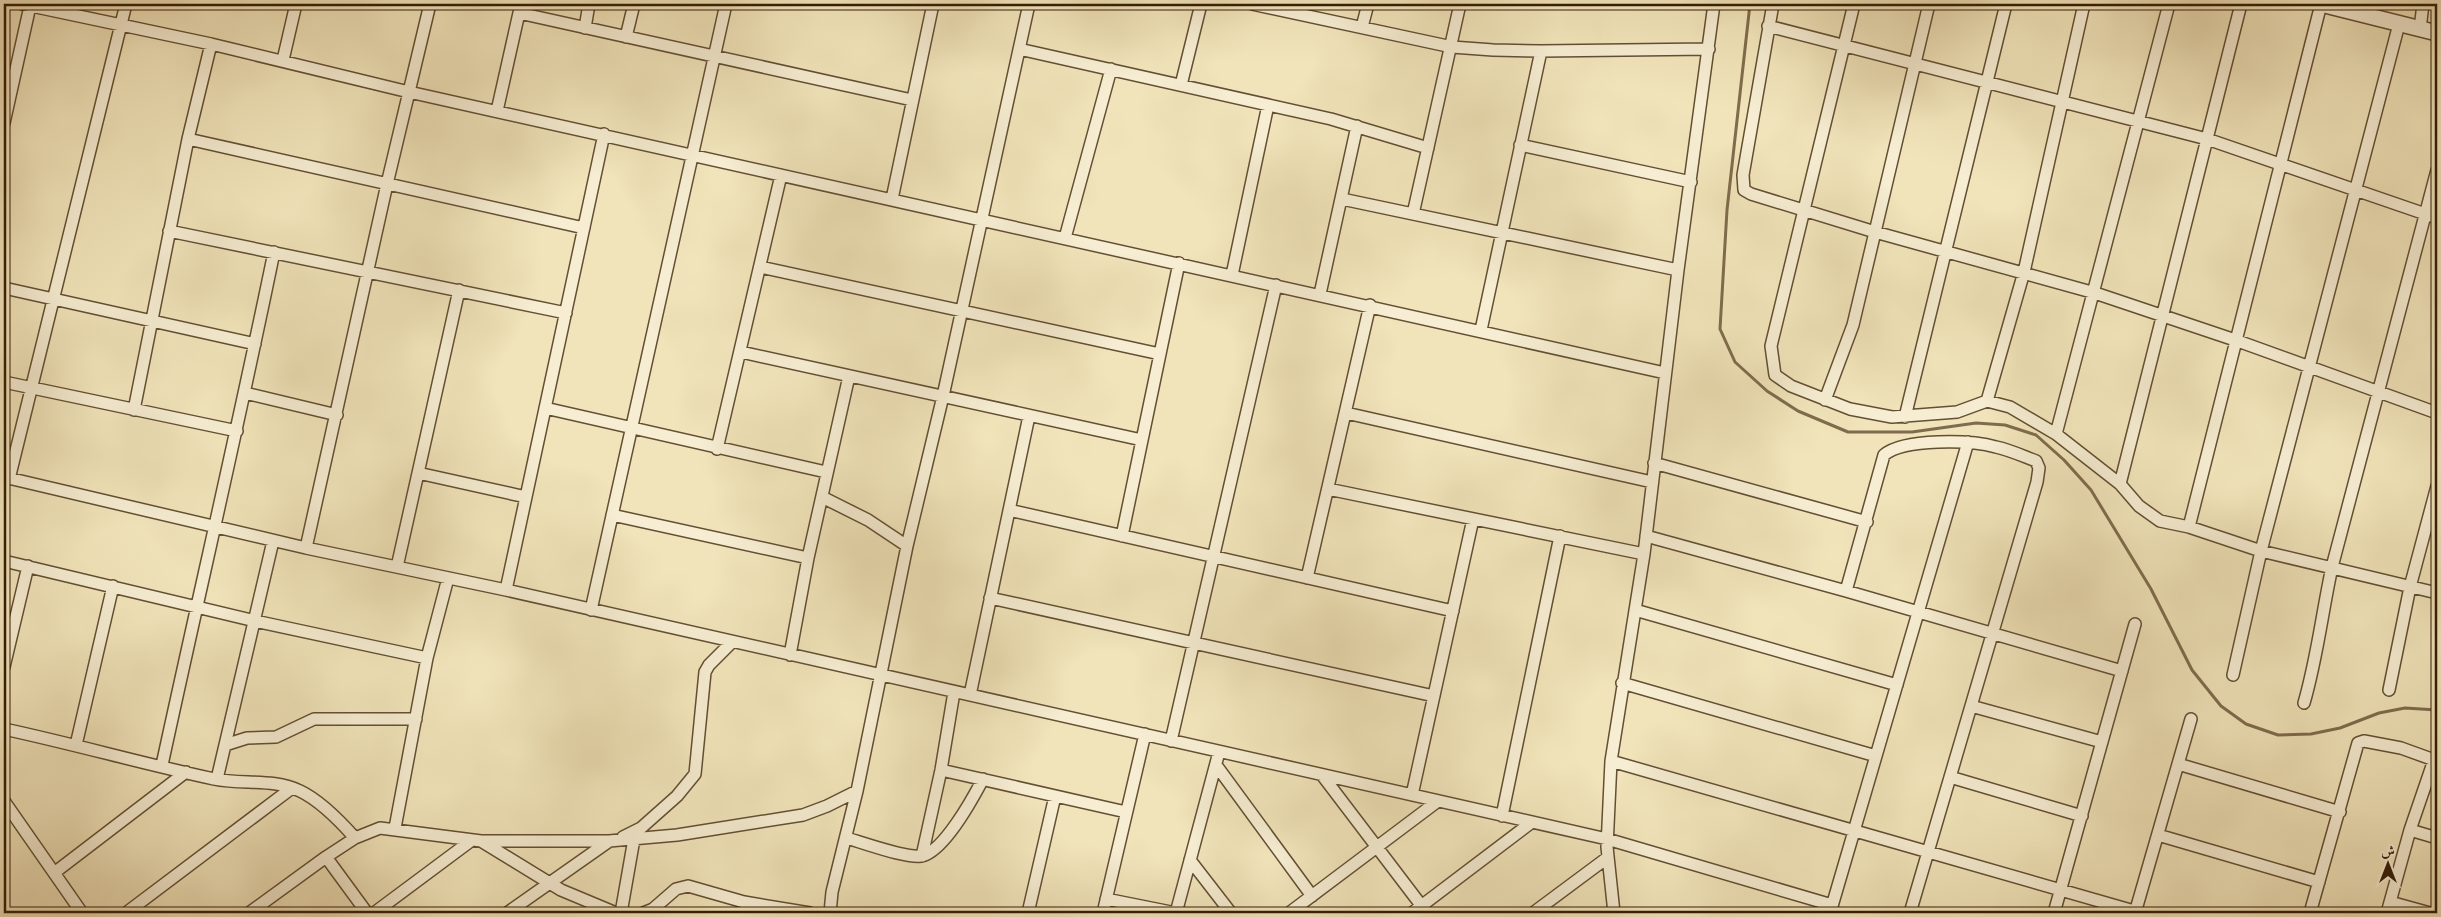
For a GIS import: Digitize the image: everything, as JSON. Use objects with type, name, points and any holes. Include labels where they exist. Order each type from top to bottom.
[{"type":"street","points":[[126,4],[7,478],[273,541],[506,590],[1607,839],[1831,909],[1968,442]]},
{"type":"street","points":[[283,60],[296,4]]},
{"type":"street","points":[[306,548],[369,272],[387,184],[430,4]]},
{"type":"street","points":[[584,28],[590,4]]},
{"type":"street","points":[[626,37],[634,4]]},
{"type":"street","points":[[591,610],[630,428],[726,4]]},
{"type":"street","points":[[830,913],[832,892],[857,791],[907,546],[1029,4]]},
{"type":"street","points":[[1181,85],[1200,4]]},
{"type":"street","points":[[1252,4],[1452,46],[1493,50],[1541,51],[1709,49]]},
{"type":"street","points":[[1362,27],[1368,4]]},
{"type":"street","points":[[1413,214],[1460,4]]},
{"type":"street","points":[[1614,913],[1607,839],[1611,761],[1644,554],[1678,270],[1714,4]]},
{"type":"street","points":[[1773,4],[1743,184],[1744,190],[1751,194],[1875,232],[2095,292],[2309,366],[2437,413]]},
{"type":"street","points":[[1854,4],[1771,346],[1775,375],[1791,386],[1850,409],[1892,417],[1957,412],[1988,401],[2010,407],[2056,434],[2120,484],[2147,513],[2160,521],[2189,527],[2261,552],[2437,593]]},
{"type":"street","points":[[1825,400],[1853,325],[1929,4]]},
{"type":"street","points":[[1905,417],[1944,250],[2006,4]]},
{"type":"street","points":[[1988,401],[2024,272],[2064,102],[2084,4]]},
{"type":"street","points":[[2056,434],[2170,4]]},
{"type":"street","points":[[2120,484],[2241,4]]},
{"type":"street","points":[[2189,527],[2321,4],[2437,33]]},
{"type":"street","points":[[2420,29],[2423,4]]},
{"type":"street","points":[[4,123],[6,101],[26,5],[212,44],[408,92],[1370,305],[1665,373]]},
{"type":"street","points":[[892,199],[929,5]]},
{"type":"street","points":[[497,111],[520,8],[584,28],[912,100]]},
{"type":"street","points":[[2233,675],[2261,552],[2399,24]]},
{"type":"street","points":[[1768,26],[2206,139],[2437,218]]},
{"type":"street","points":[[134,410],[188,139],[212,44]]},
{"type":"street","points":[[1019,49],[1357,126],[1428,148]]},
{"type":"street","points":[[1481,330],[1500,234],[1541,51]]},
{"type":"street","points":[[1065,238],[1111,69]]},
{"type":"street","points":[[1232,275],[1268,105]]},
{"type":"street","points":[[1320,294],[1357,126]]},
{"type":"street","points":[[506,590],[604,134]]},
{"type":"street","points":[[188,139],[584,228]]},
{"type":"street","points":[[1520,145],[1690,182]]},
{"type":"street","points":[[2304,703],[2314,668],[2321,615],[2332,567],[2437,170]]},
{"type":"street","points":[[717,449],[781,175]]},
{"type":"street","points":[[1342,199],[1500,234],[1678,270]]},
{"type":"street","points":[[169,231],[566,313]]},
{"type":"street","points":[[162,766],[213,527],[237,431],[274,252]]},
{"type":"street","points":[[1122,536],[1180,263]]},
{"type":"street","points":[[760,267],[1160,354]]},
{"type":"street","points":[[1171,741],[1276,285]]},
{"type":"street","points":[[4,288],[150,323],[255,344]]},
{"type":"street","points":[[397,567],[459,290]]},
{"type":"street","points":[[1307,578],[1370,305]]},
{"type":"street","points":[[741,352],[1142,440]]},
{"type":"street","points":[[790,655],[826,472],[849,376]]},
{"type":"street","points":[[4,382],[237,431]]},
{"type":"street","points":[[245,393],[337,415]]},
{"type":"street","points":[[545,408],[717,449],[826,472]]},
{"type":"street","points":[[1346,413],[1652,482]]},
{"type":"street","points":[[970,695],[1029,416]]},
{"type":"street","points":[[1846,591],[1867,522],[1884,455],[1891,449],[1902,446],[1968,442],[1996,446],[2036,461],[2039,468],[2037,482],[1910,913]]},
{"type":"street","points":[[1654,463],[1867,522]]},
{"type":"street","points":[[418,473],[526,497]]},
{"type":"street","points":[[2389,690],[2410,587],[2437,486]]},
{"type":"street","points":[[1328,489],[1644,554]]},
{"type":"street","points":[[822,498],[876,525],[907,546]]},
{"type":"street","points":[[1009,510],[1453,611]]},
{"type":"street","points":[[612,515],[808,558]]},
{"type":"street","points":[[1412,795],[1473,518]]},
{"type":"street","points":[[1502,816],[1560,536]]},
{"type":"street","points":[[1646,536],[1846,591],[2122,671]]},
{"type":"street","points":[[217,779],[273,541]]},
{"type":"street","points":[[4,561],[255,621],[428,658]]},
{"type":"street","points":[[4,667],[5,654],[28,566]]},
{"type":"street","points":[[395,828],[428,658],[448,578]]},
{"type":"street","points":[[76,745],[113,586]]},
{"type":"street","points":[[990,598],[1434,696]]},
{"type":"street","points":[[1635,610],[1897,685]]},
{"type":"street","points":[[2054,913],[2135,624]]},
{"type":"street","points":[[507,913],[609,841],[641,828],[693,777],[696,770],[705,672],[709,665],[732,642]]},
{"type":"street","points":[[1622,683],[1876,756]]},
{"type":"street","points":[[922,856],[941,770],[954,692]]},
{"type":"street","points":[[1971,706],[2102,742]]},
{"type":"street","points":[[225,745],[247,738],[276,736],[314,719],[416,719]]},
{"type":"street","points":[[1611,761],[2138,913],[2191,719]]},
{"type":"street","points":[[4,729],[217,779],[267,783],[292,788],[306,795],[325,809],[355,838]]},
{"type":"street","points":[[1103,913],[1145,734]]},
{"type":"street","points":[[2310,913],[2359,742],[2401,748],[2436,761],[2410,830],[2387,913]]},
{"type":"street","points":[[1106,899],[1176,913],[1220,752]]},
{"type":"street","points":[[2178,764],[2340,812]]},
{"type":"street","points":[[1216,765],[1312,896]]},
{"type":"street","points":[[941,770],[1126,812]]},
{"type":"street","points":[[54,873],[186,772]]},
{"type":"street","points":[[1322,775],[1377,847],[1420,911],[1532,822]]},
{"type":"street","points":[[1950,777],[2082,816]]},
{"type":"street","points":[[846,838],[922,856],[933,850],[954,827],[983,780]]},
{"type":"street","points":[[126,913],[292,788]]},
{"type":"street","points":[[249,913],[326,857],[370,830],[395,828],[477,840],[609,841],[634,839],[677,835],[803,814],[827,806],[857,791]]},
{"type":"street","points":[[1028,913],[1055,796]]},
{"type":"street","points":[[4,801],[82,913]]},
{"type":"street","points":[[1289,913],[1438,801]]},
{"type":"street","points":[[2410,830],[2437,838]]},
{"type":"street","points":[[2158,835],[2319,882]]},
{"type":"street","points":[[622,913],[634,839]]},
{"type":"street","points":[[477,840],[549,884],[591,904],[616,913]]},
{"type":"street","points":[[374,913],[477,840]]},
{"type":"street","points":[[326,857],[367,913]]},
{"type":"street","points":[[1533,913],[1608,858]]},
{"type":"street","points":[[1190,860],[1231,913]]},
{"type":"street","points":[[643,913],[654,909],[676,889],[688,886],[744,902],[810,913]]},
{"type":"street","points":[[2390,902],[2430,913]]},
{"type":"waterway","points":[[1750,4],[1727,210],[1720,329],[1735,362],[1767,391],[1798,411],[1848,432],[1912,432],[1976,423],[2005,425],[2036,435],[2064,460],[2091,490],[2151,589],[2192,670],[2221,706],[2246,724],[2278,735],[2311,734],[2340,728],[2379,713],[2405,708],[2437,710]]}]
